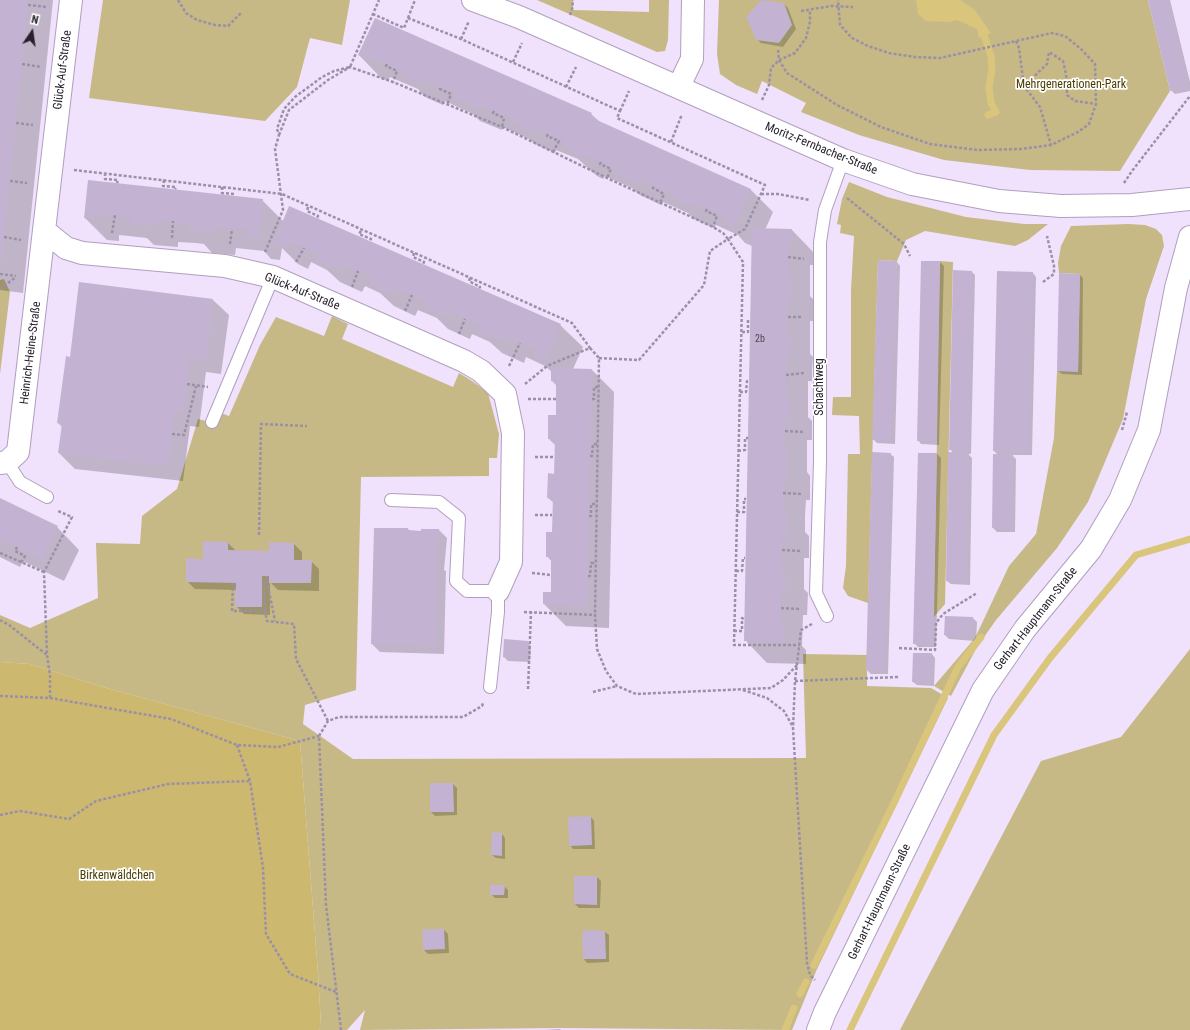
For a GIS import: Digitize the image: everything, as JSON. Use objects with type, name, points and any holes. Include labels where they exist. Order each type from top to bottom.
[{"type":"street","points":[[679,86],[692,60],[693,0]]},
{"type":"street","name":"Glück-Auf-Straße","points":[[62,3],[37,236],[82,253],[225,266],[273,277],[464,361],[481,371],[505,394],[513,433],[511,562],[498,591]]},
{"type":"street","name":"Moritz-Fernbacher-Straße","points":[[472,8],[519,17],[679,86],[716,105],[843,160],[912,184],[999,201],[1081,207],[1149,204],[1190,199]]},
{"type":"street","name":"Heinrich-Heine-Straße","points":[[4,463],[18,452],[37,236]]},
{"type":"street","name":"Gerhart-Hauptmann-Straße","points":[[818,1030],[983,690],[1025,629],[1091,549],[1120,500],[1149,430],[1176,288],[1190,237]]},
{"type":"lane","name":"Schachtweg","points":[[827,616],[816,593],[820,462],[820,242],[825,210],[843,160]]},
{"type":"lane","points":[[212,422],[273,277]]},
{"type":"lane","points":[[4,463],[20,482],[49,502]]},
{"type":"lane","points":[[391,500],[439,502],[459,518],[456,581],[466,591],[498,591],[498,612],[490,687]]},
{"type":"path","points":[[178,0],[186,14],[197,20],[216,25],[228,26],[242,13]]},
{"type":"path","points":[[264,256],[283,210],[275,149],[289,110],[328,80],[350,67],[379,0]]},
{"type":"path","points":[[373,14],[404,28],[416,0]]},
{"type":"path","points":[[567,22],[572,10],[573,0]]},
{"type":"path","points":[[778,50],[779,60],[787,73],[837,105],[881,127],[930,144],[977,150],[1021,149],[1051,145],[1078,132],[1088,124],[1096,104],[1095,64],[1081,49],[1065,36],[1052,33],[940,58],[915,57],[889,53],[868,46],[852,38],[840,25],[837,6],[838,0]]},
{"type":"path","points":[[28,5],[62,3]]},
{"type":"path","points":[[801,11],[837,6],[853,7]]},
{"type":"path","points":[[461,39],[472,8]]},
{"type":"path","points":[[759,105],[769,85],[771,68],[779,60],[795,53],[806,38],[810,22],[810,10]]},
{"type":"path","points":[[408,18],[461,39],[620,111]]},
{"type":"path","points":[[513,62],[524,38]]},
{"type":"path","points":[[1016,41],[1019,48],[1024,86],[1040,107],[1051,145]]},
{"type":"path","points":[[1024,86],[1047,64],[1050,52],[1064,61],[1066,74],[1066,95],[1075,101],[1096,104]]},
{"type":"path","points":[[566,87],[578,62]]},
{"type":"path","points":[[22,64],[48,68]]},
{"type":"path","points":[[387,64],[386,66],[397,71],[393,82]]},
{"type":"path","points":[[279,135],[277,129],[284,109],[295,97],[322,76],[350,67],[393,82],[502,127],[723,233],[743,262],[734,645],[800,645]]},
{"type":"path","points":[[599,358],[639,360],[704,285],[710,251],[745,228],[766,185],[617,118],[632,85]]},
{"type":"path","points":[[440,88],[451,94],[447,105]]},
{"type":"path","points":[[1122,187],[1132,170],[1190,96]]},
{"type":"path","points":[[671,142],[685,108]]},
{"type":"path","points":[[494,111],[493,113],[504,118],[502,127]]},
{"type":"path","points":[[16,123],[35,125]]},
{"type":"path","points":[[548,134],[547,136],[559,141],[553,152]]},
{"type":"path","points":[[601,162],[600,164],[611,169],[607,178]]},
{"type":"path","points":[[67,169],[282,194],[361,231],[572,323],[599,358],[595,615],[597,649],[606,671],[617,686],[636,694],[771,688],[787,677],[797,664]]},
{"type":"path","points":[[105,173],[105,179],[118,180],[117,183]]},
{"type":"path","points":[[164,180],[164,186],[176,187],[175,189]]},
{"type":"path","points":[[10,181],[29,183]]},
{"type":"path","points":[[222,187],[222,193],[234,194],[234,196]]},
{"type":"path","points":[[654,187],[653,188],[664,194],[660,203]]},
{"type":"path","points":[[832,188],[904,244],[910,256]]},
{"type":"path","points":[[761,194],[778,194],[811,201]]},
{"type":"path","points":[[308,207],[307,211],[318,216],[317,218]]},
{"type":"path","points":[[707,210],[706,211],[717,216],[713,227]]},
{"type":"path","points":[[113,225],[115,215]]},
{"type":"path","points":[[172,235],[173,221]]},
{"type":"path","points":[[230,240],[232,229]]},
{"type":"path","points":[[361,231],[360,234],[371,239],[370,241]]},
{"type":"path","points":[[4,237],[37,236]]},
{"type":"path","points":[[1043,282],[1054,274],[1054,266],[1047,236]]},
{"type":"path","points":[[294,266],[304,248]]},
{"type":"path","points":[[414,253],[413,257],[424,262],[423,264]]},
{"type":"path","points":[[788,258],[808,259]]},
{"type":"path","points":[[350,293],[358,271]]},
{"type":"path","points":[[0,274],[18,276],[0,288]]},
{"type":"path","points":[[470,278],[469,281],[480,287],[479,288]]},
{"type":"path","points":[[403,317],[412,295]]},
{"type":"path","points":[[788,317],[806,317]]},
{"type":"path","points":[[457,340],[465,319]]},
{"type":"path","points":[[742,332],[748,332],[748,320],[750,320]]},
{"type":"path","points":[[508,368],[520,343]]},
{"type":"path","points":[[523,386],[547,366],[590,348]]},
{"type":"path","points":[[786,375],[804,373]]},
{"type":"path","points":[[740,392],[746,392],[746,381],[749,380]]},
{"type":"path","points":[[187,384],[214,388]]},
{"type":"path","points":[[172,434],[184,436],[196,386]]},
{"type":"path","points":[[592,399],[594,399],[594,386],[599,387]]},
{"type":"path","points":[[528,399],[556,399]]},
{"type":"path","points":[[259,535],[261,424],[307,426]]},
{"type":"path","points":[[785,431],[804,432]]},
{"type":"path","points":[[738,451],[745,450],[745,438],[748,438]]},
{"type":"path","points":[[590,456],[592,456],[593,444],[597,444]]},
{"type":"path","points":[[541,457],[554,457]]},
{"type":"path","points":[[783,493],[802,494]]},
{"type":"path","points":[[737,512],[744,512],[744,499],[746,499]]},
{"type":"path","points":[[49,502],[72,517],[44,572],[50,698]]},
{"type":"path","points":[[589,516],[591,516],[592,504],[596,504]]},
{"type":"path","points":[[541,514],[552,515]]},
{"type":"path","points":[[17,547],[15,550],[25,556],[21,563]]},
{"type":"path","points":[[782,550],[802,551]]},
{"type":"path","points":[[0,553],[44,572]]},
{"type":"path","points":[[736,571],[742,571],[743,558],[745,558]]},
{"type":"path","points":[[588,576],[590,576],[591,563],[595,563]]},
{"type":"path","points":[[540,573],[551,575]]},
{"type":"path","points":[[266,576],[275,621]]},
{"type":"path","points":[[233,583],[232,611],[265,611]]},
{"type":"path","points":[[262,583],[264,583],[265,611],[268,621],[294,624],[296,659],[328,721]]},
{"type":"path","points":[[898,648],[935,650],[936,623],[943,614],[977,593]]},
{"type":"path","points":[[781,608],[801,609]]},
{"type":"path","points":[[524,612],[595,615]]},
{"type":"path","points":[[528,689],[531,612]]},
{"type":"path","points":[[734,631],[742,631],[742,618],[744,619]]},
{"type":"path","points":[[0,620],[9,625],[47,655]]},
{"type":"path","points":[[801,630],[795,681],[794,728],[807,963],[810,975],[817,982]]},
{"type":"path","points":[[795,681],[898,677]]},
{"type":"path","points":[[593,692],[617,686]]},
{"type":"path","points":[[341,1030],[326,905],[319,736],[328,721],[338,717],[463,717],[482,706],[490,687]]},
{"type":"path","points":[[740,689],[767,698],[784,711],[794,728]]},
{"type":"path","points":[[0,696],[50,698],[171,718],[237,745],[278,748],[319,736]]},
{"type":"path","points":[[237,745],[250,781],[264,868],[266,934],[290,974],[336,992]]},
{"type":"path","points":[[0,815],[20,811],[69,819],[96,801],[168,784],[250,781]]},
{"type":"green space","points":[[103,0],[350,0],[342,45],[310,38],[297,87],[265,121],[89,98]]},
{"type":"green space","points":[[537,0],[573,0],[573,10],[649,12],[649,0],[669,0],[668,40],[665,51],[657,52]]},
{"type":"green space","name":"Mehrgenerationen-Park","points":[[719,0],[1148,0],[1170,91],[1120,171],[1030,170],[944,160],[859,135],[801,112],[806,103],[762,81],[757,94],[736,85],[720,74],[717,54]]},
{"type":"green space","points":[[849,182],[887,197],[966,217],[1024,224],[1048,224],[1028,240],[1015,246],[925,231],[906,240],[897,261],[878,260],[868,603],[848,596],[843,588],[846,566],[848,454],[860,454],[859,416],[832,415],[833,397],[851,397],[851,290],[854,236],[840,233],[841,225],[837,224],[842,199]]},
{"type":"green space","points":[[1128,224],[1145,225],[1156,229],[1162,235],[1164,246],[1146,299],[1123,419],[1088,502],[1057,548],[996,620],[977,647],[951,696],[934,686],[975,638],[1009,566],[1036,534],[1054,438],[1057,371],[1078,371],[1080,274],[1059,273],[1058,263],[1061,246],[1071,226]]},
{"type":"green space","points":[[940,261],[953,262],[945,604],[934,617]]},
{"type":"green space","points":[[4,279],[10,292],[0,374],[0,280]]},
{"type":"green space","points":[[332,316],[348,324],[342,339],[453,387],[459,373],[472,381],[488,393],[499,434],[497,458],[489,458],[489,476],[361,477],[356,690],[305,705],[303,724],[353,759],[806,758],[803,654],[867,655],[867,686],[931,688],[948,698],[817,969],[792,1030],[560,1028],[360,1030],[365,1010],[347,1030],[319,1030],[321,1025],[318,973],[300,741],[103,687],[30,664],[0,662],[0,615],[30,628],[98,598],[96,543],[140,544],[142,516],[177,489],[198,419],[218,424],[221,413],[229,416],[260,345],[276,317],[324,336]]},
{"type":"green space","points":[[1190,649],[1190,1030],[900,1030],[1041,761],[1121,737]]},
{"type":"green space","name":"Birkenwäldchen","points":[[0,662],[30,664],[103,687],[300,741],[318,973],[321,1026],[319,1030],[0,1030]]},
{"type":"shaded area","points":[[916,0],[960,0],[974,9],[991,33],[979,38],[977,29],[957,20],[949,22],[926,21],[918,14]]},
{"type":"building","points":[[0,0],[28,0],[1,266],[0,266]]},
{"type":"building","points":[[761,0],[784,3],[792,25],[779,43],[756,40],[746,17]]},
{"type":"building","points":[[1148,0],[1168,0],[1189,87],[1170,91]]},
{"type":"building","points":[[375,18],[592,113],[590,117],[751,189],[735,226],[722,220],[724,217],[694,203],[692,206],[671,197],[672,194],[640,180],[639,184],[616,173],[618,170],[582,154],[581,157],[574,154],[575,151],[562,145],[564,141],[534,128],[532,131],[511,122],[512,119],[480,105],[479,108],[456,98],[458,95],[422,79],[421,83],[402,75],[403,71],[367,56],[366,59],[358,55]]},
{"type":"building","points":[[88,180],[263,199],[258,238],[247,237],[248,230],[214,226],[213,233],[189,230],[189,224],[173,221],[156,220],[155,226],[130,223],[131,217],[97,213],[97,219],[84,218]]},
{"type":"building","points":[[289,206],[561,324],[545,361],[533,355],[536,350],[504,336],[501,341],[478,331],[480,325],[450,312],[447,317],[435,312],[425,307],[427,302],[412,295],[396,288],[393,294],[370,284],[373,278],[358,271],[342,264],[340,270],[316,260],[319,254],[288,241],[286,247],[274,242]]},
{"type":"building","points":[[752,228],[792,229],[792,243],[788,243],[788,276],[791,276],[791,299],[788,299],[787,334],[791,334],[790,359],[786,359],[786,398],[790,398],[790,418],[785,418],[785,452],[788,452],[788,478],[784,478],[783,493],[783,512],[787,512],[787,536],[782,536],[782,570],[786,570],[785,593],[781,593],[780,627],[784,627],[784,642],[744,641]]},
{"type":"building","points":[[878,260],[897,261],[891,440],[872,440]]},
{"type":"building","points":[[921,261],[940,261],[936,441],[917,441]]},
{"type":"building","points":[[953,270],[972,271],[968,450],[949,450]]},
{"type":"building","points":[[997,271],[1033,272],[1029,452],[993,451]]},
{"type":"building","points":[[1059,273],[1080,274],[1078,372],[1057,371]]},
{"type":"building","points":[[79,282],[213,299],[206,359],[190,357],[184,411],[175,410],[168,466],[58,453],[62,424],[57,423],[66,356],[70,357]]},
{"type":"building","points":[[551,368],[592,369],[587,606],[543,604],[543,592],[551,592],[551,557],[546,557],[546,532],[552,532],[553,498],[547,498],[548,473],[554,474],[555,439],[548,439],[548,415],[556,415],[556,381],[551,381]]},
{"type":"building","points":[[872,452],[891,453],[885,671],[866,670]]},
{"type":"building","points":[[948,452],[969,453],[966,581],[946,581]]},
{"type":"building","points":[[918,453],[937,453],[933,644],[913,644]]},
{"type":"building","points":[[993,454],[1013,454],[1012,529],[992,528]]},
{"type":"building","points":[[0,498],[58,526],[42,559],[0,539]]},
{"type":"building","points":[[374,528],[408,528],[408,530],[421,531],[421,529],[439,529],[436,646],[371,644]]},
{"type":"building","points":[[203,541],[228,542],[228,550],[269,551],[269,542],[294,543],[294,560],[312,560],[311,583],[269,583],[269,576],[262,576],[262,607],[235,607],[236,583],[186,582],[186,558],[203,559]]},
{"type":"building","points":[[945,616],[973,617],[972,637],[944,635]]},
{"type":"building","points":[[504,639],[528,641],[527,659],[503,657]]},
{"type":"building","points":[[913,653],[932,653],[931,683],[912,682]]},
{"type":"building","points":[[430,783],[453,783],[454,812],[430,812]]},
{"type":"building","points":[[591,816],[592,845],[569,846],[568,817]]},
{"type":"building","points":[[492,832],[502,833],[502,856],[491,855]]},
{"type":"building","points":[[574,876],[597,876],[597,905],[574,904]]},
{"type":"building","points":[[490,885],[505,885],[504,895],[490,895]]},
{"type":"building","points":[[444,929],[445,949],[423,950],[422,930]]},
{"type":"building","points":[[582,931],[605,931],[606,959],[583,959]]},
{"type":"waterway","points":[[982,29],[991,56],[992,70],[989,87],[991,103],[996,112],[988,115]]},
{"type":"waterway","points":[[850,1030],[994,735],[1050,658],[1136,555],[1190,539]]},
{"type":"waterway","points":[[814,965],[893,805],[958,667],[981,637]]},
{"type":"waterway","points":[[800,994],[806,982]]},
{"type":"waterway","points":[[785,1030],[794,1008]]}]
